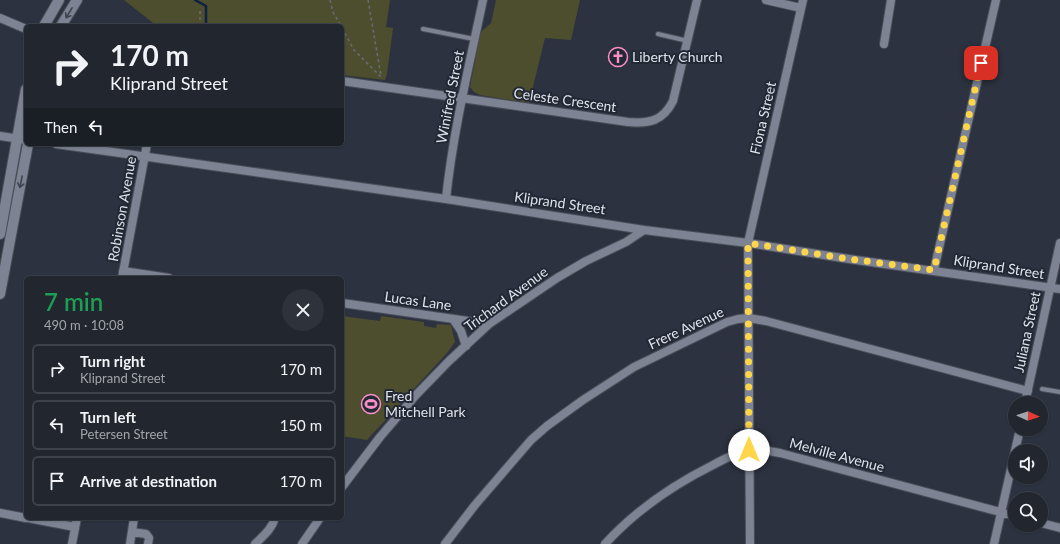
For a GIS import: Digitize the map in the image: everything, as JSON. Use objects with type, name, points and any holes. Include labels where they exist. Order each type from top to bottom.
[{"type":"street","points":[[45,24],[59,0]]},
{"type":"street","points":[[62,24],[77,0]]},
{"type":"street","name":"Winifred Street","points":[[446,199],[461,99],[483,0]]},
{"type":"street","name":"Celeste Crescent","points":[[344,81],[628,122],[650,122],[661,117],[673,101],[697,0]]},
{"type":"street","points":[[766,0],[802,4]]},
{"type":"street","points":[[884,44],[891,0]]},
{"type":"street","points":[[934,270],[996,0]]},
{"type":"street","name":"Fiona Street","points":[[750,544],[748,243],[802,4]]},
{"type":"street","points":[[0,18],[24,28]]},
{"type":"street","points":[[0,234],[21,139],[24,109]]},
{"type":"street","points":[[0,136],[21,139]]},
{"type":"street","points":[[0,294],[3,266],[28,146]]},
{"type":"street","name":"Kliprand Street","points":[[70,146],[446,199],[644,230],[748,243],[1060,289]]},
{"type":"street","name":"Robinson Avenue","points":[[123,275],[147,146]]},
{"type":"street","name":"Trichard Avenue","points":[[344,485],[380,437],[408,404],[440,370],[489,324],[557,278],[626,242],[644,230]]},
{"type":"street","name":"Juliana Street","points":[[1027,396],[1060,243]]},
{"type":"street","points":[[123,275],[138,276]]},
{"type":"street","name":"Lucas Lane","points":[[344,303],[489,324]]},
{"type":"street","name":"Frere Avenue","points":[[445,544],[470,510],[510,463],[531,440],[547,426],[583,400],[634,367],[727,322],[738,319],[748,318],[774,323],[1028,391]]},
{"type":"street","points":[[453,319],[461,330],[466,346]]},
{"type":"street","name":"Melville Avenue","points":[[605,544],[629,520],[666,492],[701,471],[749,450],[766,450],[780,453],[1008,514]]},
{"type":"street","points":[[994,544],[1008,484]]},
{"type":"street","points":[[0,513],[24,517]]},
{"type":"street","points":[[38,520],[75,527]]},
{"type":"street","points":[[72,544],[77,520]]},
{"type":"street","points":[[130,544],[134,520]]},
{"type":"street","points":[[255,544],[269,530],[275,520]]},
{"type":"street","points":[[302,544],[319,520]]},
{"type":"street","points":[[1048,525],[1060,528]]},
{"type":"street","points":[[132,532],[146,534],[149,538],[148,544]]},
{"type":"lane","points":[[423,29],[475,39]]},
{"type":"lane","points":[[658,34],[688,41]]},
{"type":"lane","points":[[1042,389],[1060,392]]},
{"type":"path","points":[[330,0],[333,12],[339,24]]},
{"type":"path","points":[[368,0],[381,76]]},
{"type":"path","points":[[200,9],[200,24]]},
{"type":"path","points":[[344,32],[354,50],[384,80]]},
{"type":"green space","points":[[124,0],[390,0],[386,27],[393,28],[385,80],[344,75],[344,24],[154,24]]},
{"type":"green space","points":[[496,0],[580,0],[571,40],[545,38],[529,103],[480,95],[474,92],[470,87],[480,35],[482,31],[491,23]]},
{"type":"green space","name":"Fred Mitchell Park","points":[[344,316],[380,321],[381,316],[424,322],[424,326],[436,328],[437,324],[451,325],[455,342],[447,353],[367,440],[344,436]]},
{"type":"waterway","points":[[195,0],[206,6],[206,24]]},
{"type":"place","name":"Liberty Church","points":[[618,57]]},
{"type":"place","name":"Fred Mitchell Park","points":[[371,404]]},
{"type":"route","points":[[749,450],[748,243],[849,259],[934,270],[981,63]]}]
